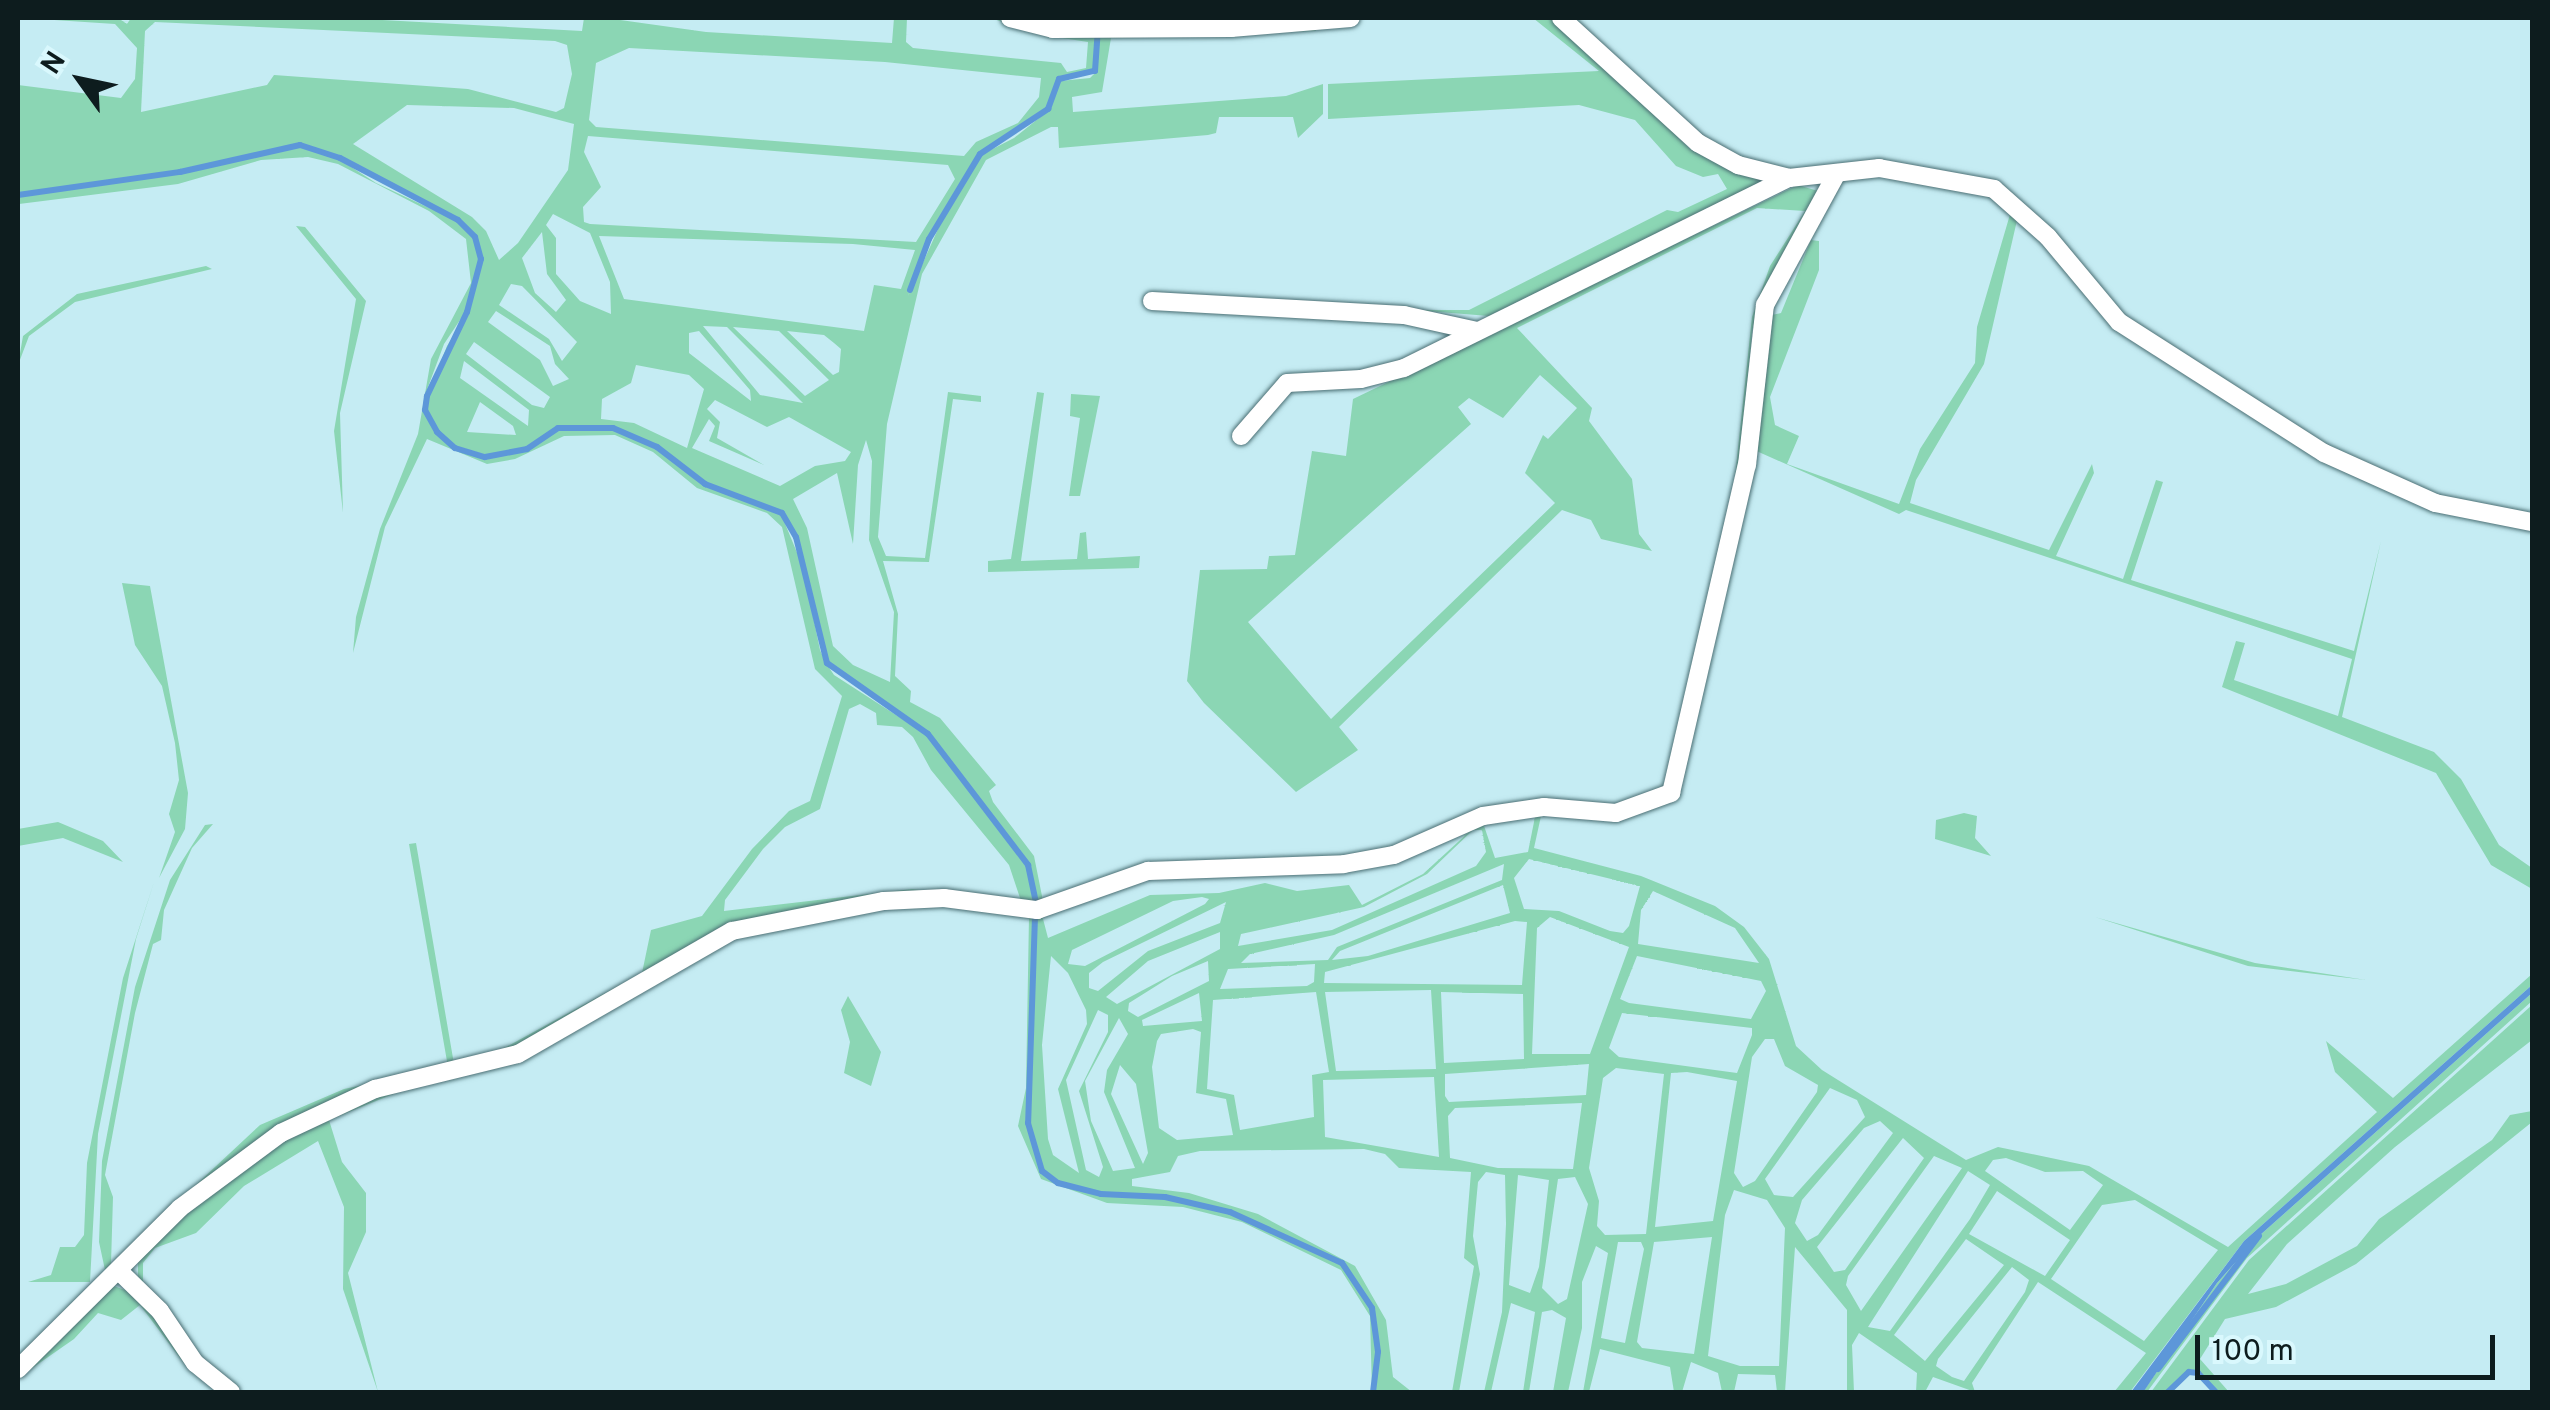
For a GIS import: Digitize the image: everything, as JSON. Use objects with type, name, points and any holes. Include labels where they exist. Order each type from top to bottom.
[{"type":"street","points":[[1010,18],[1053,29],[1231,28],[1352,18]]},
{"type":"street","points":[[1561,18],[1698,143],[1738,165],[1789,178]]},
{"type":"street","points":[[1241,436],[1287,383],[1360,380],[1404,368],[1789,178],[1879,168],[1994,189],[2048,237],[2119,322],[2273,424],[2398,490],[2532,522]]},
{"type":"street","points":[[18,1369],[212,1180],[314,1115],[375,1089],[518,1054],[749,926],[932,898],[1037,910],[1148,871],[1326,867],[1394,856],[1482,816],[1544,806],[1616,813],[1671,793],[1747,465],[1766,306],[1837,173]]},
{"type":"street","points":[[1152,301],[1404,316],[1477,331]]},
{"type":"street","points":[[119,1271],[160,1311],[195,1363],[231,1392]]},
{"type":"green space","points":[[24,18],[118,18],[127,24],[131,18],[346,18],[582,31],[584,18],[606,18],[706,32],[892,43],[894,18],[907,18],[906,42],[913,48],[1061,63],[1067,72],[1086,68],[1088,42],[1036,34],[991,18],[1020,25],[1313,26],[1316,31],[1111,38],[1102,92],[1072,97],[1073,112],[1286,96],[1323,84],[1323,114],[1298,138],[1293,117],[1219,117],[1216,133],[1208,135],[1059,148],[1058,127],[1051,127],[986,160],[922,274],[887,424],[878,537],[886,556],[925,558],[948,392],[981,396],[981,402],[953,399],[929,562],[883,561],[898,614],[895,676],[911,691],[910,702],[940,718],[996,785],[989,791],[993,802],[1034,856],[1043,901],[1187,865],[1036,906],[956,895],[742,925],[516,1050],[320,1108],[109,1271],[105,1270],[99,1242],[102,1161],[135,987],[170,880],[205,825],[213,824],[192,848],[164,910],[161,940],[153,944],[135,1013],[105,1175],[113,1197],[111,1264],[260,1125],[344,1089],[448,1067],[409,844],[416,843],[454,1064],[495,1053],[642,973],[651,930],[702,916],[752,849],[789,811],[810,801],[842,696],[815,669],[782,527],[767,513],[697,488],[653,452],[615,435],[564,436],[515,459],[487,464],[427,439],[385,527],[353,653],[356,617],[380,529],[418,434],[431,359],[471,283],[466,239],[429,211],[338,164],[308,157],[261,160],[178,184],[19,204],[18,197],[180,173],[300,146],[339,159],[376,183],[457,221],[474,238],[480,259],[466,311],[444,344],[425,395],[424,410],[435,433],[454,449],[485,458],[528,450],[559,429],[613,429],[656,448],[704,486],[781,514],[803,567],[826,663],[834,675],[927,735],[1026,866],[1037,902],[1029,864],[929,733],[829,662],[797,536],[782,511],[705,483],[658,446],[613,426],[558,426],[526,448],[486,455],[456,446],[438,431],[426,410],[428,396],[447,346],[469,312],[483,259],[476,236],[459,219],[341,157],[300,144],[180,170],[18,193],[18,85],[121,98],[135,79],[137,48],[115,24]],"holes":[[[155,22],[555,41],[567,45],[572,74],[564,108],[556,112],[468,89],[274,75],[267,85],[141,112],[145,31]],[[1098,38],[1097,71],[1090,78],[1060,81],[1049,110],[1014,138],[981,155],[947,209],[908,296],[928,239],[979,153],[1047,108],[1058,78],[1094,70]],[[629,48],[885,62],[1041,78],[1039,97],[1018,123],[976,142],[964,156],[596,127],[589,120],[596,63]],[[407,105],[514,108],[574,124],[568,170],[518,243],[499,260],[486,231],[472,217],[353,144]],[[588,136],[948,165],[955,179],[916,242],[584,222],[583,207],[601,187],[584,152]],[[553,214],[590,233],[610,282],[611,314],[580,301],[556,274],[556,238],[546,225]],[[542,232],[547,274],[566,300],[556,312],[535,293],[522,258]],[[599,236],[853,244],[915,250],[901,289],[874,285],[864,331],[624,299]],[[511,284],[522,286],[577,342],[562,361],[549,339],[499,305]],[[496,311],[550,346],[555,364],[569,379],[553,386],[540,360],[488,322]],[[703,326],[727,327],[803,403],[760,395]],[[733,327],[779,331],[829,380],[805,396]],[[699,331],[750,390],[751,401],[689,353],[689,333]],[[787,331],[824,335],[841,349],[839,372],[833,375]],[[474,342],[550,397],[544,408],[532,405],[466,354]],[[464,361],[529,410],[528,426],[460,378]],[[636,365],[689,375],[704,389],[687,448],[634,423],[601,419],[602,399],[631,383]],[[715,400],[767,427],[789,417],[851,452],[845,461],[815,466],[780,486],[692,448],[709,419],[715,426],[709,441],[764,465],[717,438],[720,422],[707,409]],[[480,402],[513,426],[516,435],[467,432]],[[866,440],[872,461],[869,540],[894,612],[890,682],[853,665],[833,646],[807,528],[793,499],[837,473],[853,544],[858,465]],[[860,704],[876,713],[877,725],[902,727],[913,737],[931,770],[1009,865],[1021,901],[912,889],[724,911],[725,900],[763,849],[785,827],[820,809],[849,709]]]},
{"type":"green space","points":[[1533,18],[1550,18],[1574,34],[1690,149],[1767,180],[1489,316],[1414,310],[1469,310],[1667,210],[1678,212],[1727,189],[1718,174],[1703,177],[1676,166],[1635,120],[1579,105],[1328,119],[1328,84],[1599,71]]},
{"type":"green space","points":[[1798,185],[1818,191],[1763,294],[1752,331],[1742,464],[1733,496],[1752,317],[1770,266],[1805,211],[1757,208],[1517,328],[1592,408],[1589,421],[1632,479],[1639,534],[1652,551],[1601,539],[1591,520],[1562,510],[1339,727],[1358,750],[1296,792],[1204,703],[1187,681],[1200,570],[1267,569],[1269,556],[1295,555],[1312,451],[1346,456],[1353,399]],"holes":[[[1540,375],[1577,408],[1548,439],[1543,435],[1525,473],[1555,503],[1331,719],[1248,622],[1471,424],[1458,407],[1469,398],[1503,418]]]},
{"type":"green space","points":[[2011,211],[2018,216],[1984,364],[1916,480],[1910,503],[2049,550],[2092,464],[2094,473],[2056,556],[2123,579],[2156,480],[2163,482],[2131,580],[2354,651],[2381,541],[2342,717],[2434,752],[2461,779],[2499,845],[2532,868],[2532,889],[2491,865],[2436,773],[2222,687],[2236,641],[2245,643],[2234,680],[2338,716],[2352,659],[1906,510],[1899,514],[1752,449],[1767,316],[1781,313],[1811,240],[1819,241],[1819,270],[1770,397],[1775,425],[1799,436],[1787,464],[1899,504],[1920,449],[1975,363],[1977,327]]},
{"type":"green space","points":[[296,226],[305,227],[366,301],[340,413],[343,513],[334,431],[356,299]]},
{"type":"green space","points":[[206,266],[212,269],[75,302],[29,336],[18,365],[23,336],[77,294]]},
{"type":"green space","points":[[1037,392],[1044,393],[1021,561],[1077,559],[1080,533],[1086,532],[1088,559],[1140,556],[1139,568],[988,572],[988,561],[1011,559]]},
{"type":"green space","points":[[1071,394],[1100,396],[1080,496],[1069,496],[1080,418],[1070,416]]},
{"type":"green space","points":[[122,583],[150,586],[188,793],[185,829],[159,878],[175,832],[169,814],[179,780],[175,743],[162,686],[135,645]]},
{"type":"green space","points":[[1549,811],[1541,816],[1534,848],[1641,876],[1715,906],[1744,927],[1769,959],[1796,1046],[1822,1070],[1966,1160],[1998,1147],[2089,1166],[2228,1247],[2377,1112],[2335,1072],[2326,1041],[2393,1098],[2532,974],[2532,985],[2244,1241],[2130,1392],[2114,1392],[2146,1353],[2038,1282],[1972,1383],[1975,1392],[1933,1377],[1925,1392],[1916,1392],[1917,1373],[1859,1333],[1852,1345],[1854,1392],[1847,1392],[1847,1310],[1795,1247],[1785,1392],[1777,1392],[1775,1375],[1738,1374],[1734,1392],[1722,1392],[1718,1373],[1691,1362],[1682,1392],[1674,1392],[1670,1367],[1600,1349],[1589,1392],[1583,1392],[1608,1253],[1596,1246],[1582,1282],[1582,1328],[1568,1392],[1553,1392],[1566,1318],[1552,1310],[1542,1312],[1529,1392],[1523,1392],[1535,1312],[1511,1303],[1491,1392],[1484,1392],[1502,1312],[1506,1224],[1505,1175],[1486,1172],[1478,1182],[1473,1236],[1480,1274],[1459,1392],[1452,1392],[1474,1266],[1464,1258],[1471,1172],[1399,1168],[1385,1154],[1364,1149],[1200,1151],[1178,1156],[1170,1172],[1132,1179],[1132,1186],[1189,1193],[1258,1214],[1355,1266],[1386,1320],[1393,1377],[1412,1392],[1375,1392],[1379,1352],[1374,1307],[1342,1262],[1230,1211],[1165,1196],[1101,1193],[1058,1182],[1044,1170],[1029,1123],[1035,915],[1026,1123],[1041,1172],[1057,1185],[1041,1179],[1018,1126],[1026,1088],[1029,916],[1011,909],[1046,910],[1075,899],[1042,915],[1048,938],[1150,895],[1219,893],[1265,883],[1297,891],[1349,885],[1362,905],[1423,874],[1482,820],[1495,858],[1528,852],[1536,812]],"holes":[[[1473,830],[1482,830],[1486,852],[1476,866],[1332,930],[1238,946],[1241,934],[1364,907],[1427,874]],[[1529,859],[1640,886],[1629,926],[1623,933],[1559,911],[1524,909],[1514,878]],[[1504,864],[1502,880],[1337,947],[1328,960],[1241,963],[1250,954],[1334,935]],[[1503,885],[1510,913],[1368,956],[1332,960],[1340,951]],[[1653,891],[1735,928],[1759,963],[1638,944],[1641,910]],[[1209,899],[1085,966],[1068,964],[1072,950],[1173,901]],[[1226,902],[1220,923],[1148,951],[1098,991],[1089,988],[1089,973],[1103,962]],[[1550,917],[1629,947],[1590,1054],[1532,1054],[1537,928]],[[1515,921],[1527,922],[1522,985],[1324,983],[1325,972]],[[1220,932],[1220,949],[1117,1004],[1106,997],[1148,961]],[[1051,956],[1068,973],[1086,1010],[1087,1024],[1058,1089],[1079,1173],[1053,1155],[1048,1139],[1042,1045]],[[1637,956],[1761,981],[1766,991],[1751,1019],[1620,999]],[[1208,961],[1209,981],[1138,1017],[1128,1011],[1129,1003],[1172,976]],[[1315,964],[1314,982],[1307,986],[1220,989],[1228,969]],[[1431,990],[1436,1069],[1336,1071],[1325,992]],[[1316,992],[1329,1072],[1312,1075],[1314,1117],[1240,1130],[1234,1095],[1207,1089],[1213,1000]],[[1441,992],[1523,994],[1524,1059],[1444,1063]],[[1199,993],[1202,1021],[1143,1026],[1142,1020]],[[1098,1010],[1108,1015],[1108,1032],[1079,1091],[1103,1167],[1099,1177],[1086,1170],[1066,1080]],[[1622,1013],[1752,1028],[1737,1073],[1619,1057],[1609,1048]],[[1119,1018],[1128,1034],[1107,1070],[1104,1092],[1135,1168],[1113,1171],[1091,1121],[1085,1081]],[[1193,1029],[1201,1032],[1196,1093],[1226,1099],[1233,1135],[1177,1140],[1159,1128],[1152,1067],[1157,1041],[1161,1034]],[[1765,1039],[1774,1039],[1785,1066],[1818,1085],[1817,1092],[1755,1181],[1743,1187],[1734,1173],[1752,1057]],[[1589,1064],[1586,1095],[1449,1102],[1445,1096],[1445,1074]],[[1120,1065],[1136,1084],[1148,1153],[1143,1164],[1111,1094]],[[1616,1068],[1664,1074],[1646,1234],[1605,1235],[1597,1226],[1599,1201],[1589,1168],[1603,1078]],[[1671,1073],[1737,1081],[1713,1221],[1655,1227]],[[1434,1077],[1439,1157],[1325,1137],[1323,1080]],[[1830,1088],[1857,1100],[1865,1117],[1793,1197],[1774,1195],[1765,1179]],[[1582,1103],[1573,1169],[1498,1168],[1450,1158],[1448,1116],[1455,1108]],[[1880,1121],[1893,1133],[1818,1235],[1807,1241],[1795,1223],[1802,1200],[1864,1128]],[[1903,1138],[1924,1158],[1845,1270],[1834,1272],[1817,1247]],[[1934,1156],[1962,1168],[1861,1311],[1846,1285],[1848,1276]],[[2006,1158],[2045,1172],[2083,1171],[2103,1185],[2070,1230],[1985,1171],[1993,1160]],[[1968,1171],[1990,1185],[1970,1219],[1890,1331],[1868,1327]],[[1518,1175],[1549,1180],[1539,1267],[1530,1293],[1509,1285]],[[1575,1177],[1588,1204],[1567,1299],[1558,1304],[1542,1288],[1558,1179]],[[1734,1190],[1767,1200],[1785,1228],[1779,1366],[1740,1366],[1708,1356],[1725,1215]],[[1997,1191],[2070,1240],[2045,1276],[1969,1234]],[[2135,1200],[2218,1250],[2144,1341],[2051,1279],[2102,1205]],[[1712,1237],[1694,1354],[1642,1348],[1637,1342],[1654,1242]],[[1966,1239],[2004,1265],[1925,1361],[1894,1335]],[[1618,1242],[1641,1242],[1644,1249],[1625,1343],[1601,1338]],[[2012,1267],[2029,1280],[2025,1292],[1964,1381],[1936,1366]]]},
{"type":"green space","points":[[1964,813],[1977,816],[1975,838],[1991,856],[1935,839],[1936,820]]},
{"type":"green space","points":[[58,822],[103,841],[123,862],[63,838],[18,846],[18,829]]},
{"type":"green space","points":[[155,879],[136,939],[98,1134],[90,1282],[28,1282],[51,1275],[60,1247],[75,1247],[84,1235],[87,1163],[123,978]]},
{"type":"green space","points":[[2095,917],[2255,963],[2366,980],[2248,966]]},
{"type":"green space","points":[[2532,993],[2532,1001],[2247,1258],[2147,1392],[2143,1392],[2217,1283],[2259,1236]]},
{"type":"green space","points":[[848,996],[881,1052],[871,1086],[844,1073],[850,1042],[841,1010]]},
{"type":"green space","points":[[2532,1005],[2532,1040],[2395,1147],[2287,1244],[2248,1294],[2286,1284],[2357,1246],[2379,1219],[2492,1140],[2510,1115],[2532,1111],[2532,1122],[2356,1264],[2276,1307],[2225,1319],[2200,1359],[2229,1392],[2218,1392],[2199,1371],[2188,1370],[2166,1392],[2151,1392],[2249,1260]]},
{"type":"green space","points":[[423,1082],[329,1120],[342,1162],[366,1193],[366,1232],[348,1273],[378,1392],[343,1289],[344,1207],[318,1141],[244,1186],[196,1233],[155,1248],[143,1263],[143,1283],[138,1276],[138,1260],[210,1188],[325,1113]]},
{"type":"green space","points":[[1059,1185],[1100,1196],[1165,1199],[1229,1214],[1340,1264],[1371,1308],[1377,1352],[1372,1392],[1370,1316],[1341,1270],[1242,1222],[1183,1207],[1107,1203]]},
{"type":"green space","points":[[114,1286],[133,1293],[223,1392],[183,1362],[140,1305],[121,1320],[98,1313],[74,1339],[18,1378]]},
{"type":"water","points":[[2532,985],[2532,993],[2259,1236],[2217,1283],[2144,1391],[2131,1392],[2244,1241]]},
{"type":"waterway","points":[[1107,19],[1111,18]]},
{"type":"waterway","points":[[910,290],[929,239],[980,154],[1048,109],[1059,79],[1095,71],[1097,39]]},
{"type":"waterway","points":[[18,195],[180,172],[300,145],[340,158],[458,220],[475,237],[481,259],[467,312],[427,396],[425,410],[437,432],[455,448],[485,457],[527,449],[558,428],[613,428],[657,447],[705,484],[782,513],[796,537],[827,663],[928,734],[1028,865],[1036,903]]},
{"type":"waterway","points":[[1035,916],[1028,1123],[1042,1171],[1058,1183],[1101,1194],[1165,1197],[1230,1212],[1342,1263],[1372,1308],[1378,1352],[1373,1392]]},
{"type":"waterway","points":[[2158,1369],[2259,1236]]},
{"type":"waterway","points":[[2168,1392],[2189,1372],[2198,1373],[2216,1392]]}]
